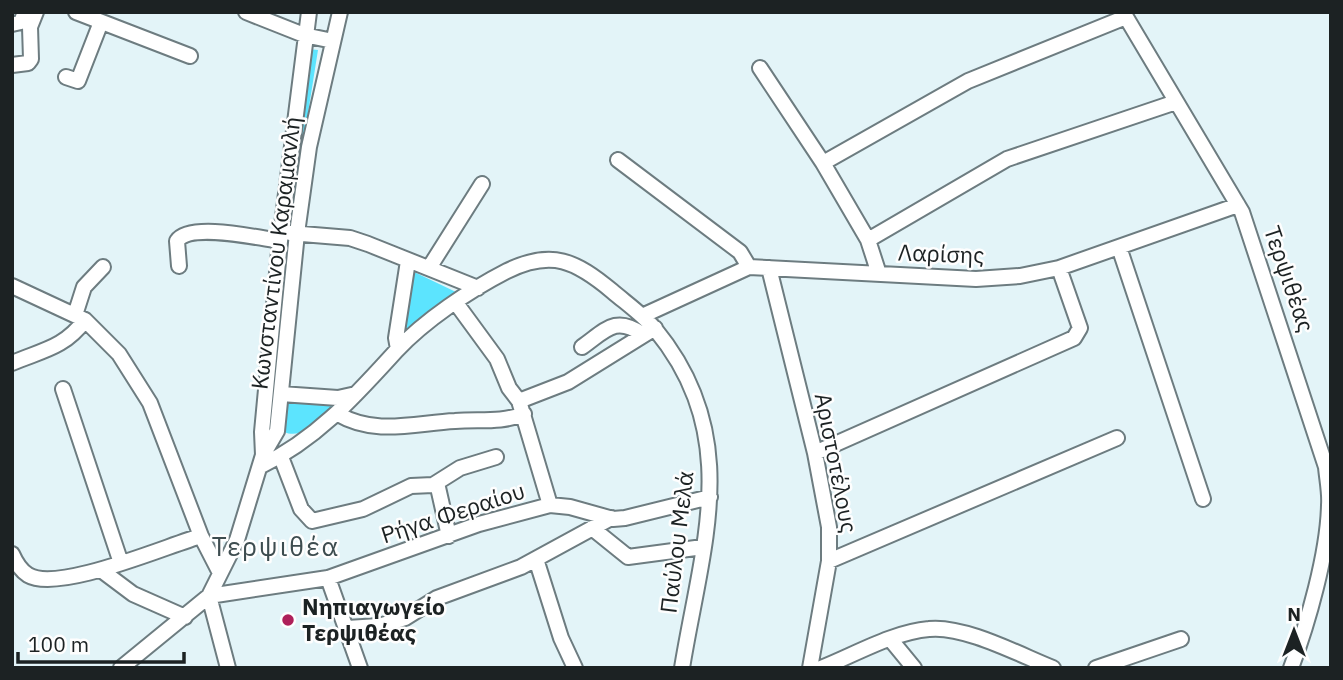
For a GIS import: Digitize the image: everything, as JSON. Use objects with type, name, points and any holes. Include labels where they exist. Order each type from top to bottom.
[{"type":"street","points":[[12,24],[21,22],[24,12]]},
{"type":"street","points":[[12,65],[28,63],[31,59],[30,27],[36,12]]},
{"type":"street","points":[[76,12],[190,56]]},
{"type":"street","points":[[246,12],[304,35],[333,41]]},
{"type":"street","name":"Κωνσταντίνου Καραμανλή","points":[[262,461],[262,432],[281,237],[304,35],[309,12]]},
{"type":"street","name":"Κωνσταντίνου Καραμανλή","points":[[121,668],[209,596],[237,540],[262,461],[277,431],[297,233],[309,147],[340,12]]},
{"type":"street","points":[[822,163],[968,81],[1124,14]]},
{"type":"street","name":"Τερψιθέας","points":[[1124,14],[1238,205],[1326,467],[1329,505],[1323,544],[1310,609],[1291,668]]},
{"type":"street","points":[[66,77],[78,80],[100,22]]},
{"type":"street","points":[[760,68],[868,240],[879,274]]},
{"type":"street","points":[[868,240],[1007,159],[1176,102]]},
{"type":"street","points":[[618,160],[740,252],[750,267]]},
{"type":"street","points":[[429,268],[482,184]]},
{"type":"street","name":"Λαρίσης","points":[[642,316],[750,267],[976,279],[1020,276],[1059,268],[1238,205]]},
{"type":"street","points":[[179,266],[177,241],[186,233],[213,232],[281,237],[297,233],[350,238],[478,288]]},
{"type":"street","points":[[1119,247],[1203,499]]},
{"type":"street","name":"Παύλου Μελά","points":[[262,461],[281,457],[338,414],[398,349],[478,288],[535,259],[563,260],[602,283],[642,316],[649,331],[675,357],[699,404],[707,430],[710,496],[682,668]]},
{"type":"street","points":[[398,349],[396,338],[408,261]]},
{"type":"street","points":[[12,363],[71,338],[80,317],[84,287],[103,267]]},
{"type":"street","name":"Αριστοτέλους","points":[[769,268],[828,513],[829,561],[810,668]]},
{"type":"street","points":[[815,453],[1074,338],[1080,328],[1059,268]]},
{"type":"street","points":[[12,286],[80,317],[119,355],[145,395],[201,536],[220,573]]},
{"type":"street","points":[[456,303],[497,359],[509,388],[522,407],[551,505]]},
{"type":"street","points":[[582,347],[616,324],[649,331]]},
{"type":"street","points":[[338,414],[364,426],[386,428],[458,421],[491,423],[568,382],[649,331]]},
{"type":"street","points":[[63,389],[121,563]]},
{"type":"street","points":[[281,394],[338,398],[358,394]]},
{"type":"street","points":[[829,561],[1117,438]]},
{"type":"street","points":[[281,457],[301,509],[313,521],[363,509],[411,486],[437,483],[470,463],[496,457]]},
{"type":"street","points":[[437,483],[449,536]]},
{"type":"street","name":"Ρήγα Φεραίου","points":[[209,596],[328,578],[449,536],[551,505],[570,506],[611,518],[649,513],[710,496]]},
{"type":"street","points":[[347,628],[398,621],[438,598],[536,559],[611,518]]},
{"type":"street","points":[[592,528],[628,557],[703,547]]},
{"type":"street","points":[[12,554],[17,565],[29,576],[43,580],[101,570],[201,536]]},
{"type":"street","points":[[536,559],[561,638],[575,668]]},
{"type":"street","points":[[101,570],[132,594],[186,617]]},
{"type":"street","points":[[328,578],[360,668]]},
{"type":"street","points":[[209,596],[228,668]]},
{"type":"street","points":[[821,668],[925,629],[948,630],[1053,668]]},
{"type":"street","points":[[1096,668],[1181,639]]},
{"type":"street","points":[[891,640],[914,668]]},
{"type":"shaded area","points":[[308,49],[318,50],[290,227],[287,226]]},
{"type":"shaded area","points":[[412,271],[456,292],[402,335]]},
{"type":"shaded area","points":[[288,399],[339,401],[307,430],[292,434],[284,432]]},
{"type":"place","name":"Νηπιαγωγείο Τερψιθέας","points":[[288,620]]},
{"type":"district","name":"Τερψιθέα","points":[[276,547]]}]
